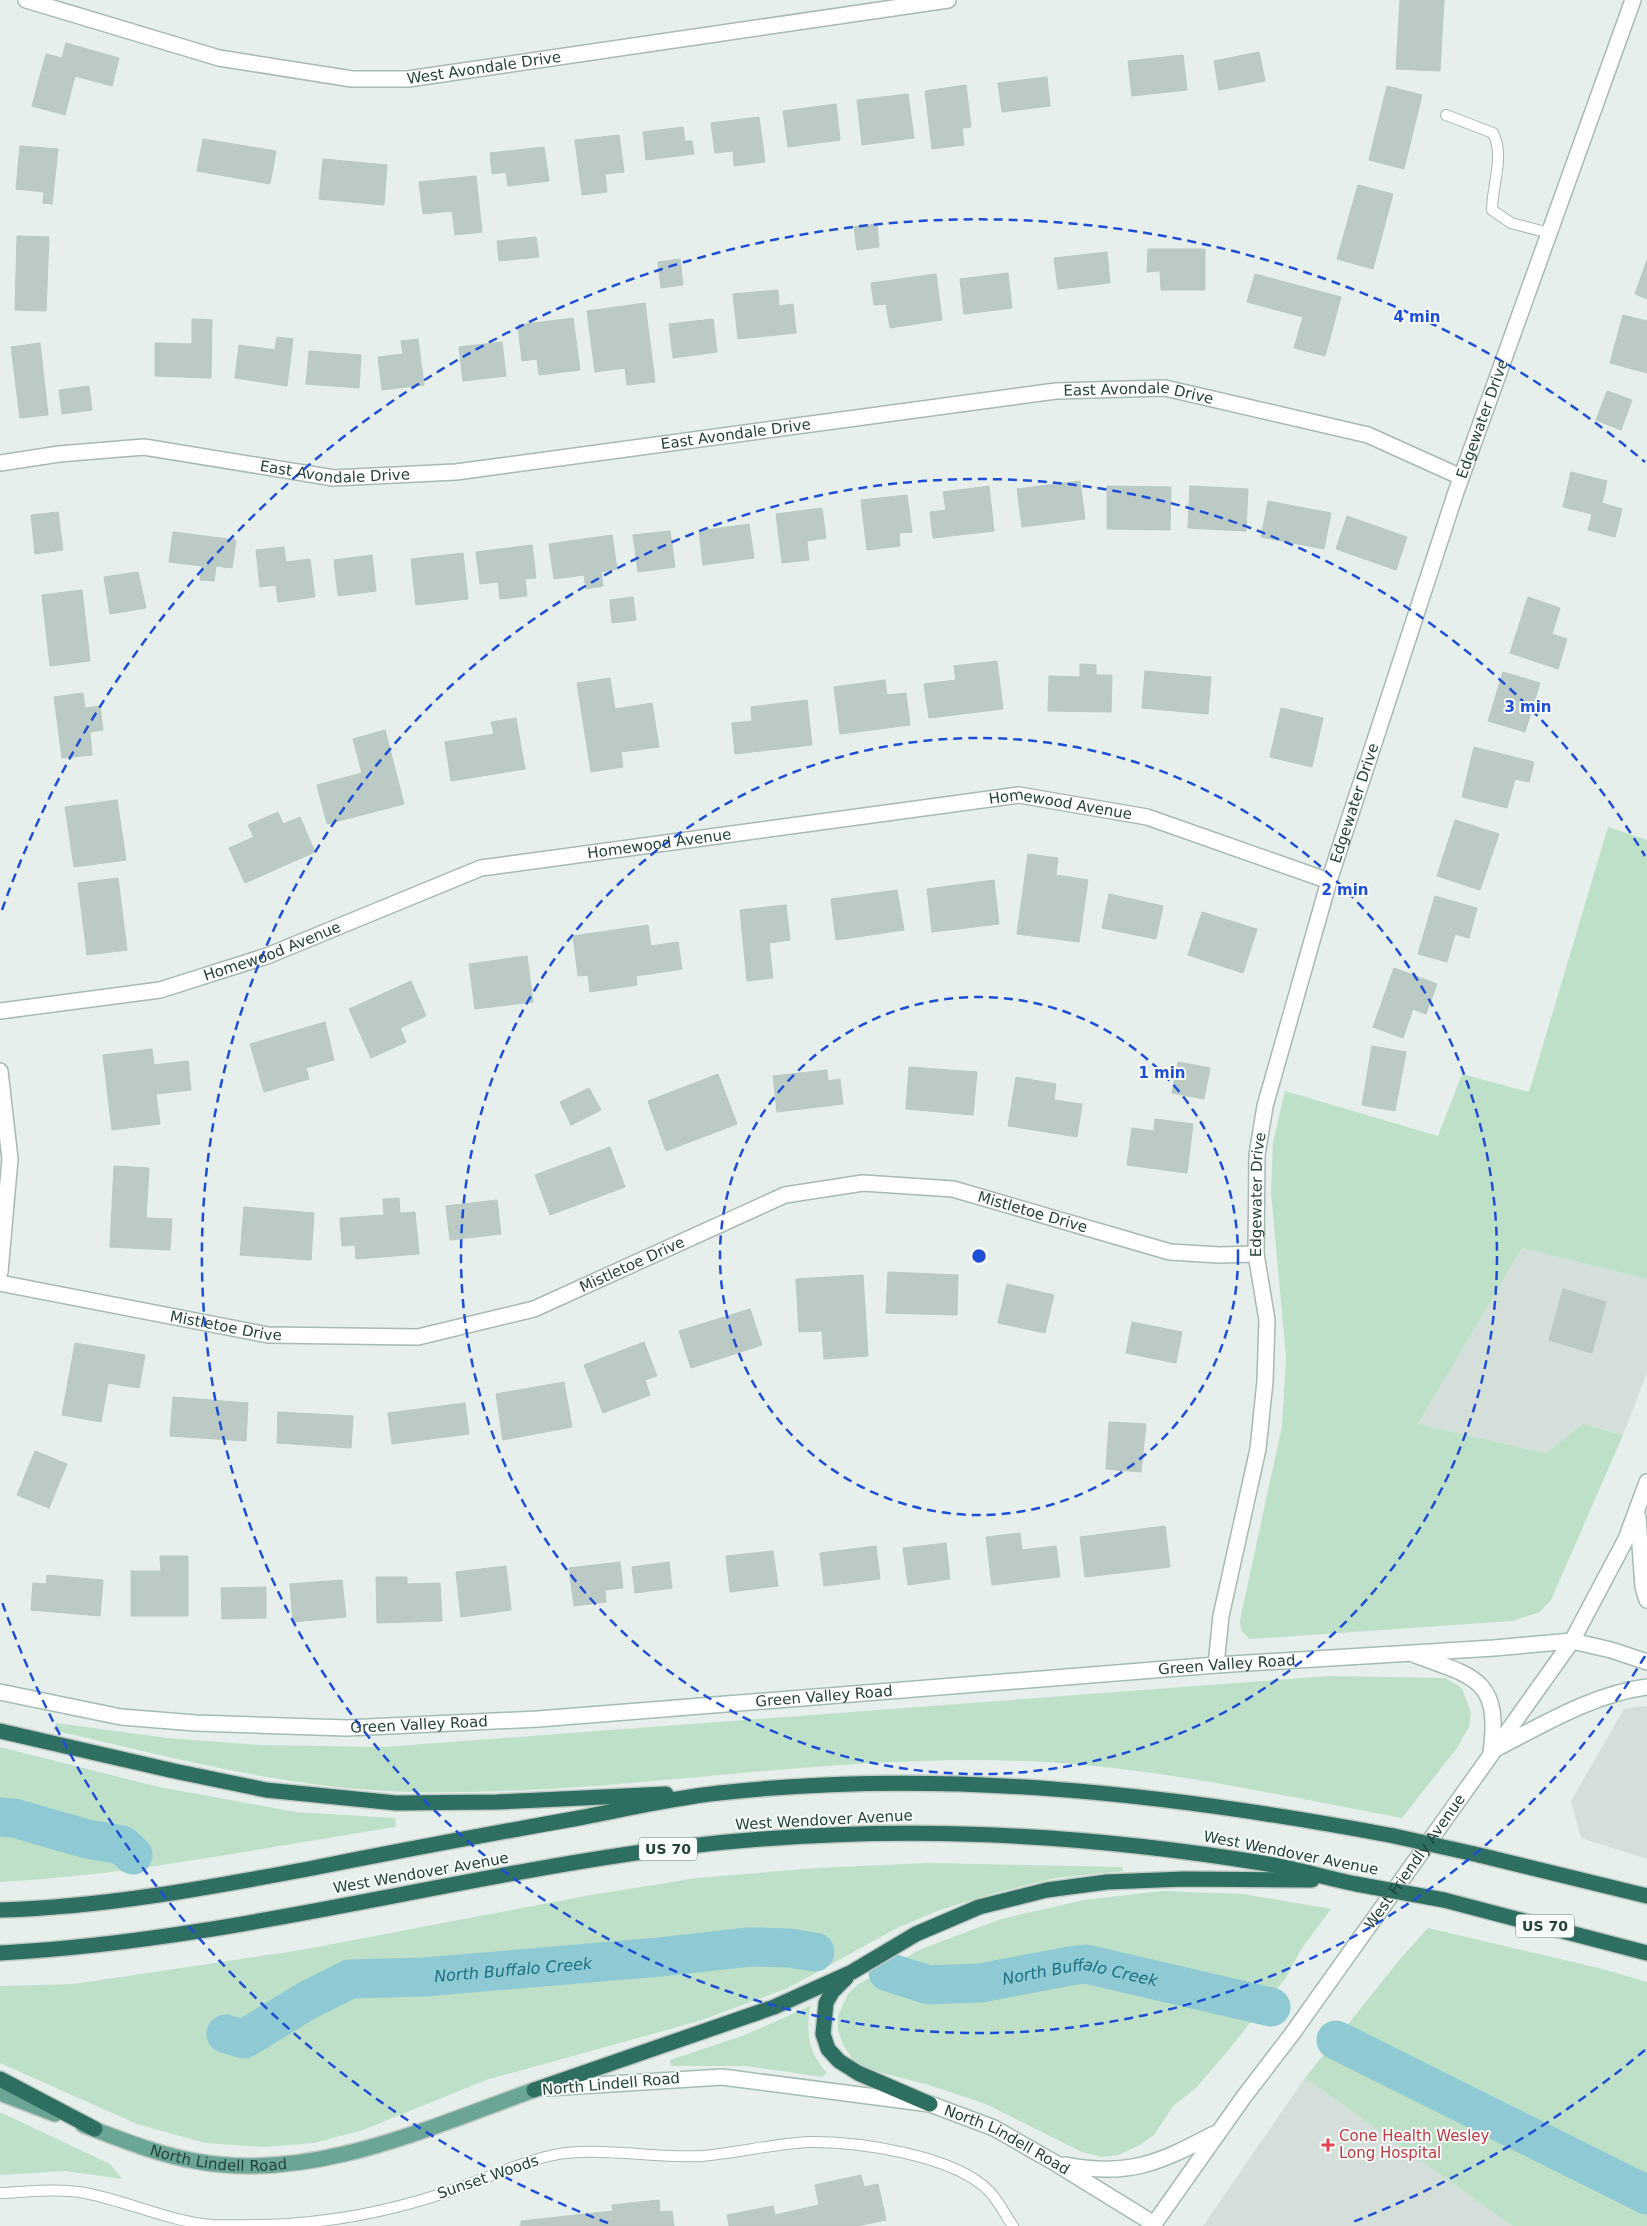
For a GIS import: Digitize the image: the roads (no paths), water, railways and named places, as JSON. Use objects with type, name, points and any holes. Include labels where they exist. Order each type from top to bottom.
[{"type":"highway","points":[[0,1731],[266,1790],[396,1803],[497,1802],[715,1793]]},
{"type":"highway","name":"West Wendover Avenue","points":[[0,1910],[46,1909],[193,1891],[715,1793],[810,1785],[883,1783],[1010,1786],[1190,1802],[1299,1818],[1479,1854],[1647,1896]]},
{"type":"highway","name":"West Wendover Avenue","points":[[0,1952],[48,1950],[203,1931],[555,1866],[672,1848],[815,1835],[894,1832],[990,1834],[1078,1840],[1181,1851],[1273,1865],[1340,1881],[1444,1900],[1647,1953]]},
{"type":"highway","points":[[534,2090],[774,2008],[852,1972],[916,1934],[979,1907],[1048,1890],[1107,1882],[1184,1879],[1340,1881]]},
{"type":"highway","points":[[852,1972],[832,1992],[826,2004],[823,2034],[828,2049],[839,2061],[858,2073],[930,2104]]},
{"type":"highway","points":[[0,2079],[95,2129]]},
{"type":"main road","name":"North Lindell Road","points":[[0,2094],[152,2150],[195,2161],[232,2166],[270,2167],[356,2152],[534,2090]]},
{"type":"street","name":"West Avondale Drive","points":[[26,0],[219,58],[352,79],[408,79],[948,0]]},
{"type":"street","name":"Edgewater Drive","points":[[1216,1665],[1221,1616],[1258,1449],[1265,1381],[1267,1320],[1256,1254],[1257,1155],[1265,1106],[1329,881],[1461,477],[1633,0]]},
{"type":"street","name":"East Avondale Drive","points":[[0,463],[59,454],[144,447],[334,478],[456,472],[1056,391],[1165,388],[1368,435],[1461,477]]},
{"type":"street","name":"Homewood Avenue","points":[[0,1011],[160,990],[267,956],[481,868],[1019,795],[1147,817],[1329,881]]},
{"type":"street","points":[[0,1071],[10,1159],[0,1272]]},
{"type":"street","name":"Mistletoe Drive","points":[[0,1283],[268,1335],[418,1337],[534,1309],[786,1195],[863,1183],[953,1189],[1170,1252],[1219,1255],[1256,1254]]},
{"type":"street","name":"West Friendly Avenue","points":[[1153,2225],[1218,2132],[1284,2045],[1572,1641],[1626,1539],[1647,1482]]},
{"type":"street","points":[[1639,1505],[1639,1543],[1643,1587],[1647,1600]]},
{"type":"street","name":"Green Valley Road","points":[[0,1692],[121,1717],[196,1724],[347,1728],[538,1719],[1216,1665],[1494,1648],[1572,1641],[1611,1650],[1647,1662]]},
{"type":"street","points":[[1406,1652],[1470,1677],[1482,1687],[1494,1712],[1493,1753]]},
{"type":"street","points":[[1493,1753],[1562,1714],[1590,1703],[1647,1687]]},
{"type":"street","name":"North Lindell Road","points":[[534,2090],[616,2082],[722,2077],[930,2104],[994,2128],[1057,2164],[1153,2225]]},
{"type":"street","points":[[1057,2164],[1089,2170],[1111,2171],[1132,2168],[1176,2154],[1218,2132]]},
{"type":"lane","points":[[1446,115],[1493,133],[1498,143],[1498,163],[1492,192],[1492,210],[1511,223],[1549,233]]},
{"type":"lane","name":"Sunset Woods","points":[[0,2194],[36,2191],[83,2192],[213,2225],[288,2224],[347,2218],[391,2209],[464,2186],[520,2164],[552,2155],[581,2153],[701,2156],[815,2143],[900,2151],[958,2170],[989,2191],[1013,2226]]},
{"type":"waterway","name":"North Buffalo Creek","points":[[0,1817],[14,1818],[87,1839],[122,1845],[133,1855]]},
{"type":"waterway","name":"North Buffalo Creek","points":[[226,2034],[244,2039],[308,2000],[350,1979],[424,1977],[660,1957],[749,1947],[789,1948],[815,1952]]},
{"type":"waterway","name":"North Buffalo Creek","points":[[888,1972],[929,1985],[980,1983],[1086,1964],[1271,2007]]},
{"type":"waterway","name":"North Buffalo Creek","points":[[1336,2040],[1647,2195]]},
{"type":"place","name":"Cone Health Wesley Long Hospital","points":[[1328,2145]]}]
